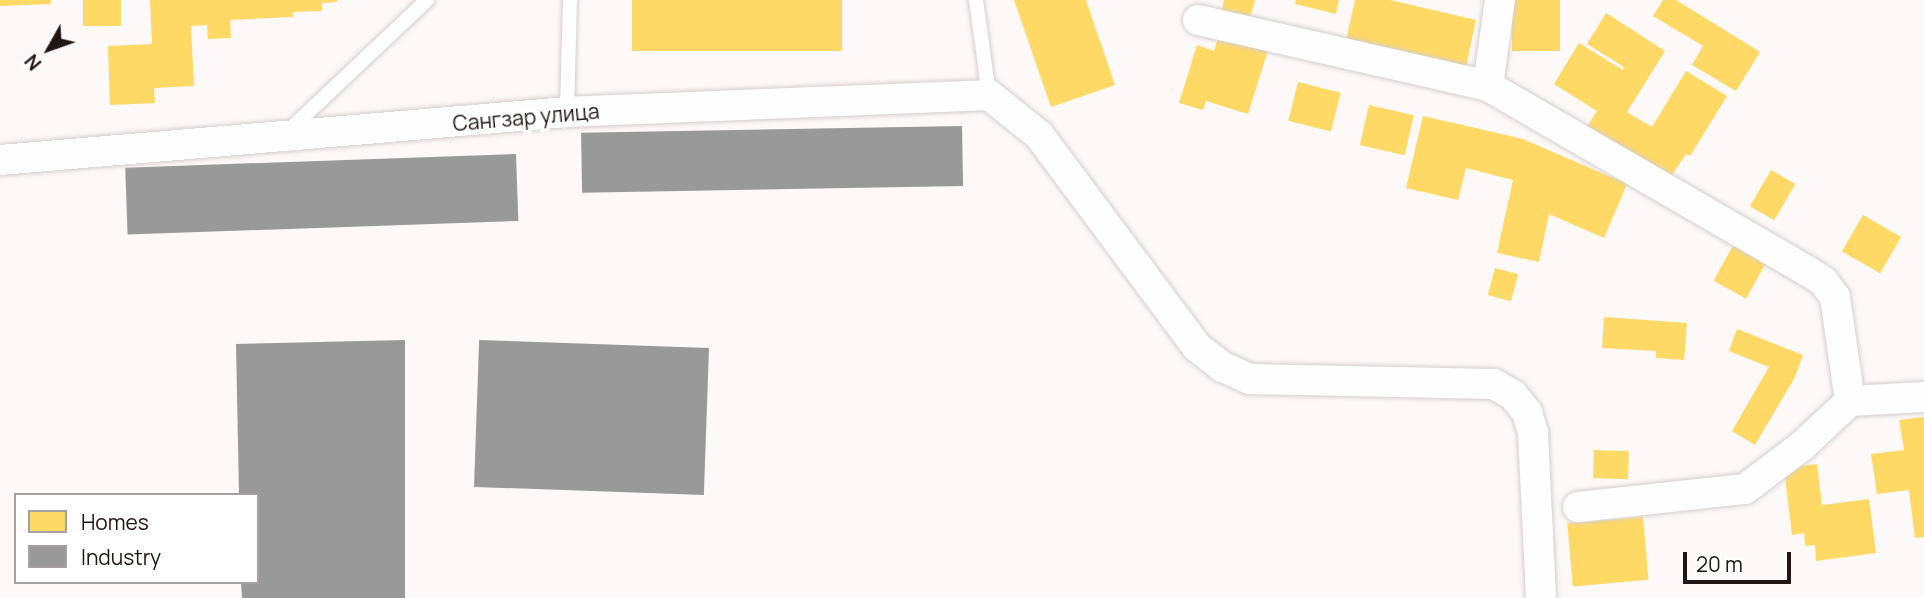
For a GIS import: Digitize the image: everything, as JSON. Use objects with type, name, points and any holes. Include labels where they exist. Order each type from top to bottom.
[{"type":"street","points":[[1488,86],[1500,0]]},
{"type":"street","points":[[1198,20],[1488,86],[1823,281],[1836,304],[1850,401]]},
{"type":"street","name":"Сангзар улица","points":[[0,160],[279,139],[567,112],[989,95]]},
{"type":"street","points":[[989,95],[1039,135],[1197,347],[1223,367],[1250,379],[1493,384],[1513,395],[1527,412],[1533,433],[1541,598]]},
{"type":"street","points":[[1578,507],[1745,489],[1802,446],[1850,401],[1924,397]]},
{"type":"lane","points":[[279,139],[427,0]]},
{"type":"lane","points":[[567,112],[570,0]]},
{"type":"lane","points":[[976,0],[989,95]]},
{"type":"building: Homes","points":[[0,0],[51,0],[51,4],[0,6]]},
{"type":"building: Homes","points":[[83,0],[121,0],[121,26],[83,26]]},
{"type":"building: Homes","points":[[150,0],[337,2],[322,3],[322,11],[293,12],[293,17],[230,20],[231,38],[208,39],[207,25],[191,26],[194,86],[154,88],[155,103],[110,105],[108,46],[152,44]]},
{"type":"building: Homes","points":[[632,0],[842,0],[842,51],[632,51]]},
{"type":"building: Homes","points":[[1014,0],[1086,0],[1115,85],[1051,107]]},
{"type":"building: Homes","points":[[1224,0],[1255,0],[1250,19],[1222,11]]},
{"type":"building: Homes","points":[[1296,0],[1339,0],[1336,14],[1295,4]]},
{"type":"building: Homes","points":[[1355,0],[1390,0],[1476,20],[1465,72],[1345,45]]},
{"type":"building: Homes","points":[[1512,0],[1560,0],[1560,51],[1512,51]]},
{"type":"building: Homes","points":[[1663,0],[1676,0],[1760,52],[1736,91],[1692,65],[1703,46],[1653,16]]},
{"type":"building: Homes","points":[[1606,13],[1665,51],[1627,112],[1652,127],[1686,71],[1727,96],[1690,156],[1686,154],[1670,178],[1587,127],[1597,111],[1554,84],[1579,43],[1623,70],[1624,67],[1587,44]]},
{"type":"building: Homes","points":[[1220,32],[1269,47],[1248,114],[1206,101],[1203,110],[1179,103],[1197,45],[1214,51]]},
{"type":"building: Homes","points":[[1298,82],[1341,93],[1331,131],[1288,121]]},
{"type":"building: Homes","points":[[1369,105],[1414,115],[1405,155],[1360,145]]},
{"type":"building: Homes","points":[[1423,116],[1523,139],[1627,184],[1604,238],[1549,214],[1539,262],[1497,253],[1513,180],[1466,168],[1458,200],[1406,188]]},
{"type":"building: Homes","points":[[1771,170],[1795,184],[1774,220],[1750,206]]},
{"type":"building: Homes","points":[[1863,215],[1901,237],[1880,273],[1842,251]]},
{"type":"building: Homes","points":[[1734,244],[1766,262],[1746,299],[1714,281]]},
{"type":"building: Homes","points":[[1495,268],[1518,274],[1511,301],[1488,295]]},
{"type":"building: Homes","points":[[1604,317],[1687,323],[1684,360],[1656,358],[1656,351],[1602,348]]},
{"type":"building: Homes","points":[[1737,329],[1803,355],[1795,377],[1755,445],[1732,431],[1769,367],[1729,351]]},
{"type":"building: Homes","points":[[1924,417],[1924,537],[1915,538],[1909,490],[1877,494],[1871,454],[1904,450],[1899,420]]},
{"type":"building: Homes","points":[[1594,450],[1629,451],[1628,479],[1593,478]]},
{"type":"building: Homes","points":[[1817,464],[1822,505],[1869,499],[1876,553],[1816,561],[1815,545],[1805,546],[1804,533],[1792,535],[1784,468]]},
{"type":"building: Homes","points":[[1643,517],[1648,580],[1573,586],[1567,524]]},
{"type":"building: Industry","points":[[962,126],[963,186],[582,193],[581,133]]},
{"type":"building: Industry","points":[[516,154],[518,221],[128,235],[125,168]]},
{"type":"building: Industry","points":[[405,340],[405,598],[242,598],[241,584],[259,584],[259,493],[239,493],[236,344]]},
{"type":"building: Industry","points":[[479,340],[709,348],[704,495],[474,487]]}]
